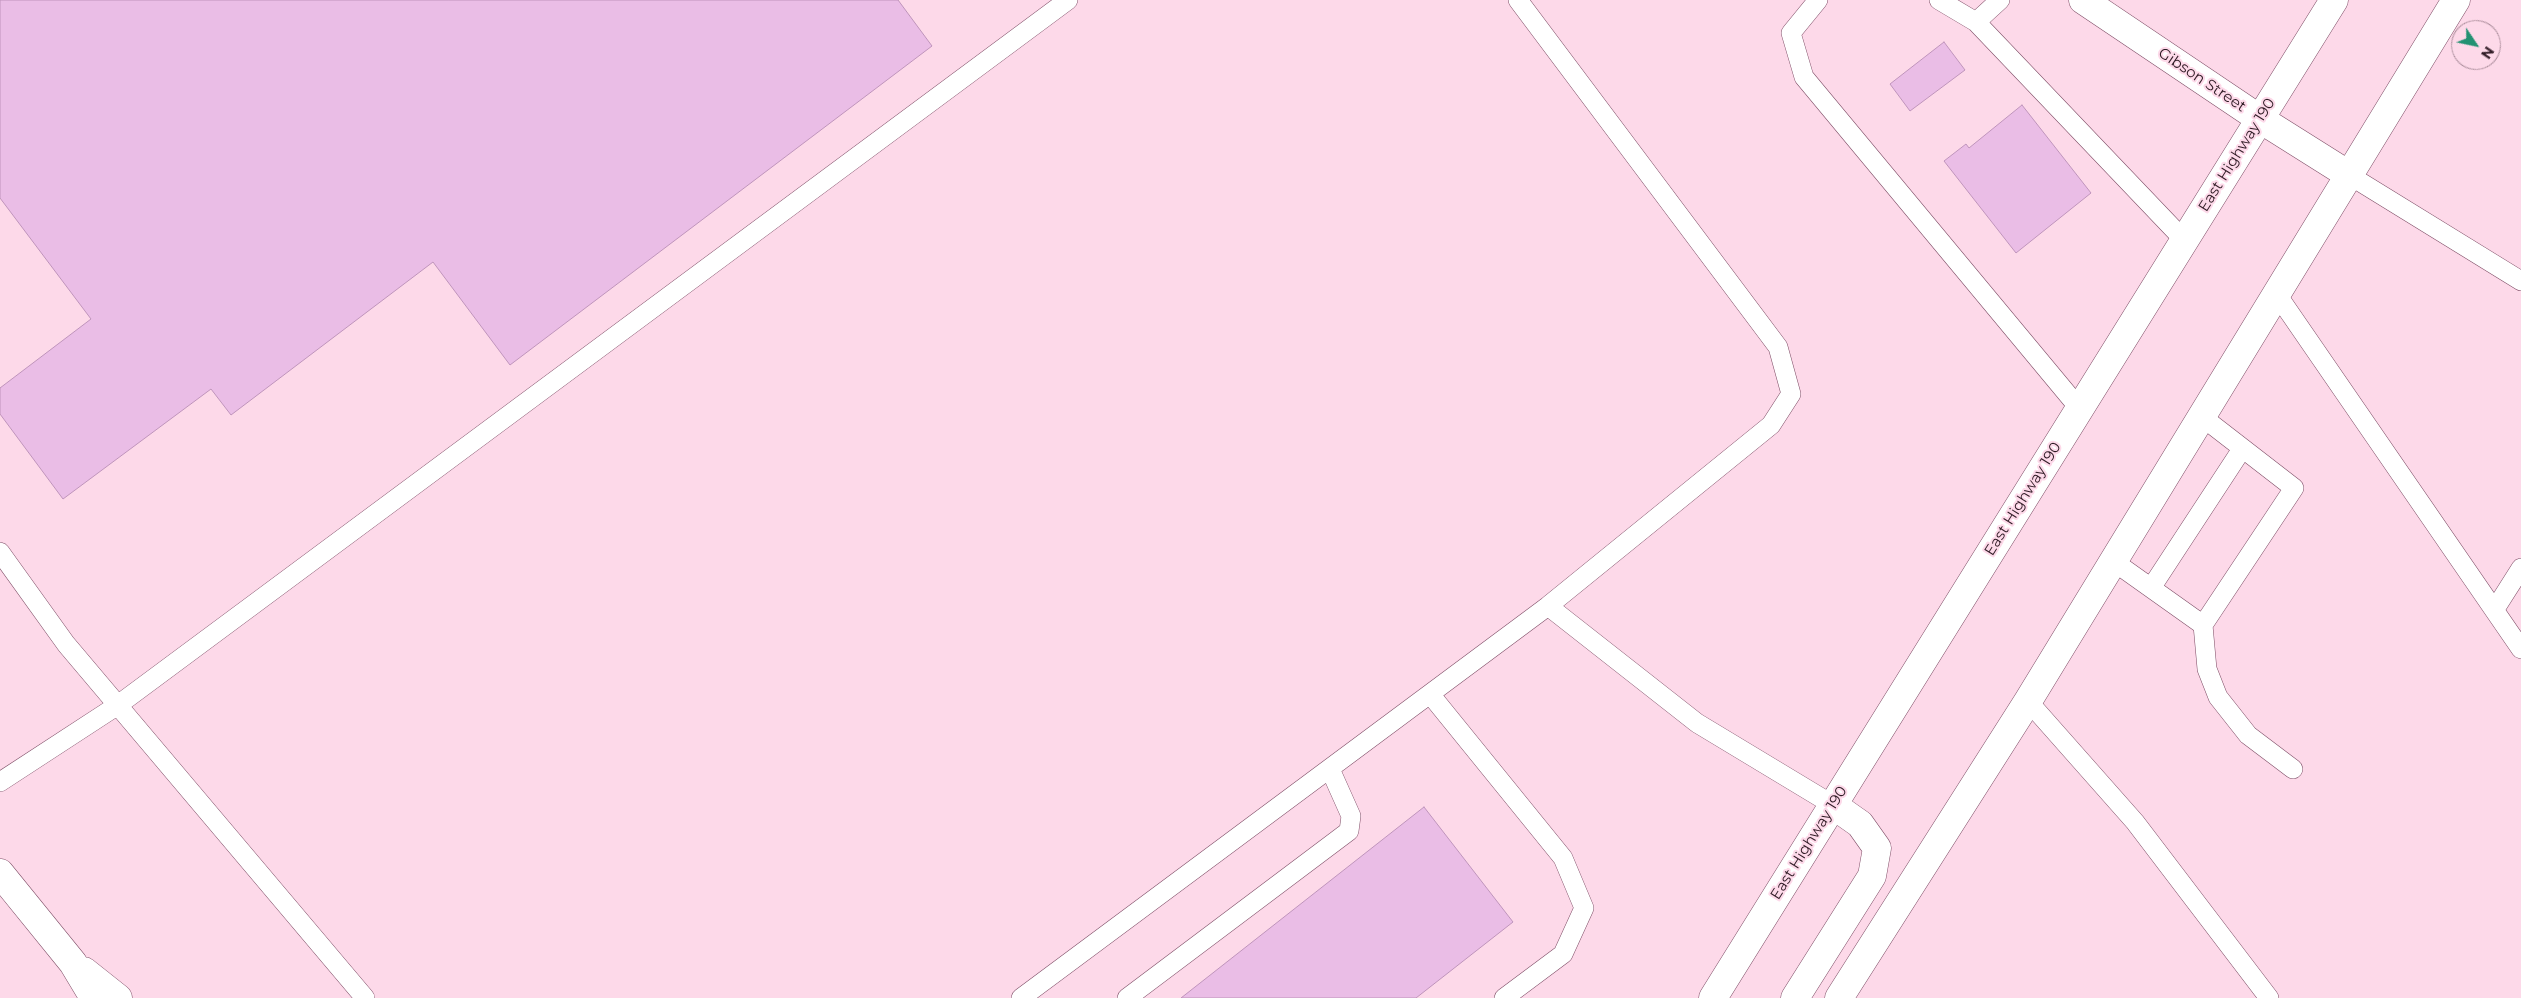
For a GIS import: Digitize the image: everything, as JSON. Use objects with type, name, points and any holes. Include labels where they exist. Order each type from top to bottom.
[{"type":"main road","name":"Gibson Street","points":[[2083,0],[2260,119],[2348,175]]},
{"type":"main road","name":"East Highway 190","points":[[1713,998],[2334,0]]},
{"type":"main road","points":[[1839,998],[2028,701],[2456,0]]},
{"type":"main road","points":[[1795,998],[1872,876],[1877,848],[1860,824],[1833,805]]},
{"type":"main road","points":[[0,873],[73,962],[94,998]]},
{"type":"main road","points":[[73,962],[118,998]]},
{"type":"lane","points":[[0,782],[118,705],[1068,0]]},
{"type":"lane","points":[[1021,998],[1548,606],[1771,425],[1792,394],[1778,347],[1518,0]]},
{"type":"lane","points":[[1818,0],[1791,33],[1804,77],[2079,408]]},
{"type":"lane","points":[[1939,0],[1976,22],[2184,240]]},
{"type":"lane","points":[[1976,22],[2000,0]]},
{"type":"lane","points":[[2348,175],[2521,281]]},
{"type":"lane","points":[[2276,293],[2521,649]]},
{"type":"lane","points":[[2201,416],[2294,488],[2203,625],[2207,669],[2218,697],[2248,735],[2293,769]]},
{"type":"lane","points":[[2151,588],[2242,448]]},
{"type":"lane","points":[[0,552],[66,644],[365,998]]},
{"type":"lane","points":[[2113,561],[2203,625]]},
{"type":"lane","points":[[2495,609],[2521,568]]},
{"type":"lane","points":[[1548,606],[1697,724],[1833,805]]},
{"type":"lane","points":[[1430,694],[1563,858],[1584,908],[1563,954],[1504,998]]},
{"type":"lane","points":[[2028,701],[2135,822],[2269,998]]},
{"type":"lane","points":[[1127,998],[1349,831],[1350,816],[1330,769]]},
{"type":"building","points":[[0,0],[898,0],[932,46],[510,365],[433,262],[231,415],[211,389],[63,499],[0,414],[0,388],[91,319],[0,198]]},
{"type":"building","points":[[1944,42],[1965,70],[1910,111],[1890,84]]},
{"type":"building","points":[[2022,105],[2091,193],[2016,253],[1944,161],[1966,144],[1969,148]]},
{"type":"building","points":[[1424,807],[1513,922],[1416,998],[1181,998]]}]
